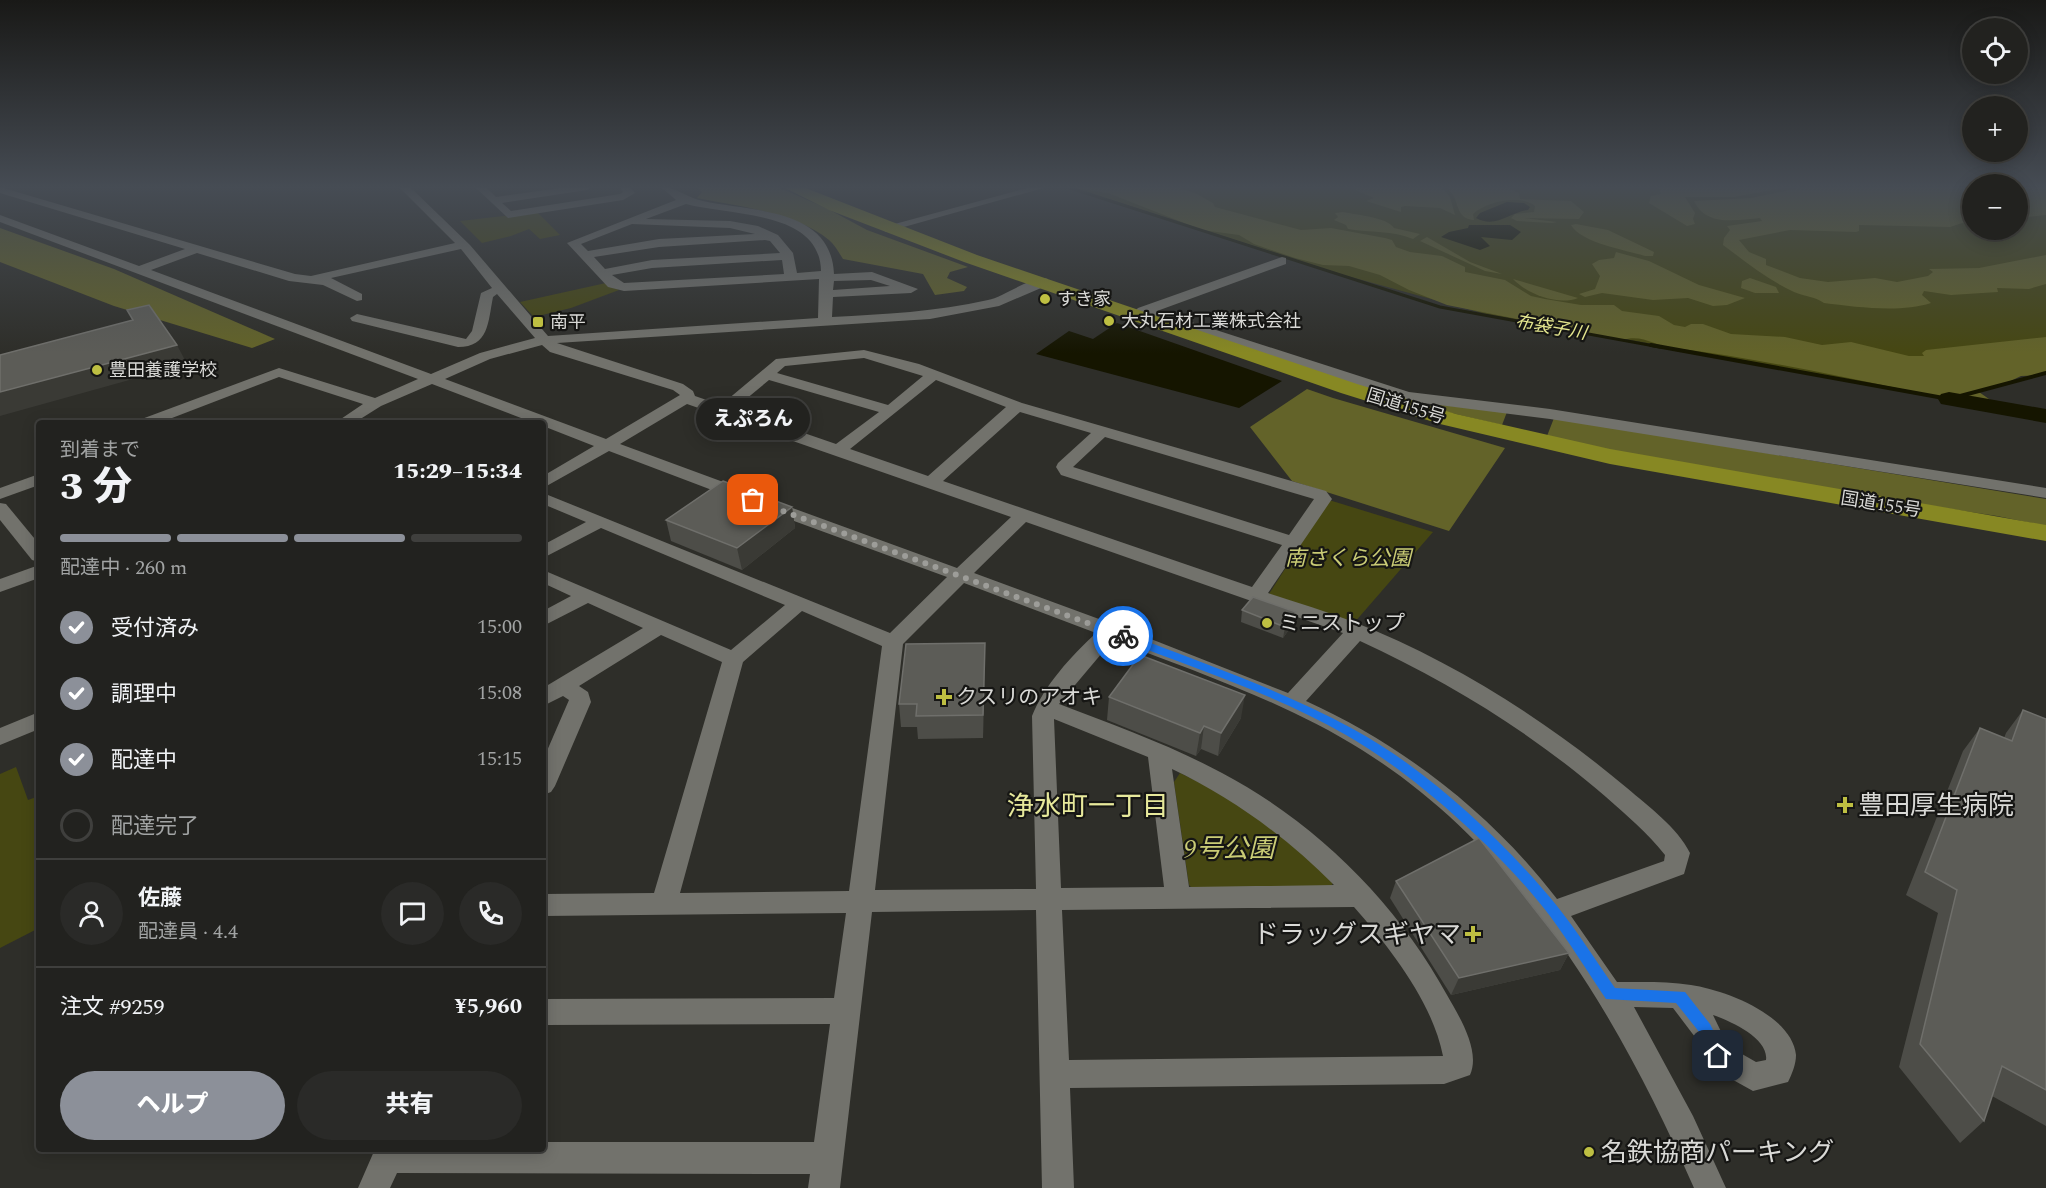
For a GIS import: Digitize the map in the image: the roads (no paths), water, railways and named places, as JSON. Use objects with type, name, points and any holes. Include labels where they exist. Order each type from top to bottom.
[{"type":"highway","name":"国道155号","points":[[928,242],[1140,313],[1393,403],[1511,435],[1711,475],[2046,533]]},
{"type":"street","points":[[65,242],[540,420]]},
{"type":"street","points":[[175,242],[326,282],[357,297]]},
{"type":"street","points":[[460,242],[499,290],[555,349],[685,390],[688,394],[686,398],[608,446],[546,481]]},
{"type":"street","points":[[574,242],[613,284],[631,288],[790,278],[872,276],[911,289],[825,294]]},
{"type":"street","points":[[586,255],[668,242]]},
{"type":"street","points":[[777,242],[788,251],[790,278]]},
{"type":"street","points":[[819,242],[824,247],[825,322]]},
{"type":"street","points":[[308,279],[463,245]]},
{"type":"street","points":[[139,270],[197,249]]},
{"type":"street","points":[[604,273],[652,264],[789,256]]},
{"type":"street","points":[[1140,313],[1282,261]]},
{"type":"street","points":[[350,420],[376,404],[430,378],[485,356],[544,340],[825,322],[975,308],[1011,298],[1042,282]]},
{"type":"street","points":[[470,343],[480,331],[486,297],[489,293],[499,290]]},
{"type":"street","points":[[1140,313],[1407,396],[1550,414],[2046,493]]},
{"type":"street","points":[[357,318],[458,343],[470,343],[485,356]]},
{"type":"street","points":[[723,411],[785,360],[858,354],[906,365],[1017,406],[1320,495],[1323,499],[1256,595]]},
{"type":"street","points":[[154,420],[279,372],[376,404]]},
{"type":"street","points":[[766,374],[891,411]]},
{"type":"street","points":[[837,451],[891,411],[933,375]]},
{"type":"street","points":[[686,398],[1358,631],[1431,666],[1510,713],[1603,781],[1678,853],[1675,867],[1554,911]]},
{"type":"street","points":[[932,482],[1017,406]]},
{"type":"street","points":[[546,422],[1111,631],[1292,703],[1350,732],[1397,762],[1438,794],[1516,868],[1554,911],[1611,994],[1686,1132],[1710,1188]]},
{"type":"street","points":[[1102,431],[1064,467],[1067,471],[1292,542]]},
{"type":"street","points":[[0,494],[36,479]]},
{"type":"street","points":[[546,499],[887,639],[893,644]]},
{"type":"street","points":[[0,508],[36,552]]},
{"type":"street","points":[[374,1188],[389,1153],[826,1173],[893,644],[898,636],[1024,514]]},
{"type":"street","points":[[546,550],[599,522]]},
{"type":"street","points":[[0,586],[36,572]]},
{"type":"street","points":[[546,577],[733,659]]},
{"type":"street","points":[[546,618],[587,595]]},
{"type":"street","points":[[664,904],[733,659],[798,604]]},
{"type":"street","points":[[546,696],[659,627]]},
{"type":"street","points":[[1058,1188],[1048,900],[1045,707],[1101,639],[1111,631]]},
{"type":"street","points":[[1292,703],[1358,631]]},
{"type":"street","points":[[546,779],[580,702],[580,697],[564,685]]},
{"type":"street","points":[[1045,707],[1214,779],[1283,823],[1359,896],[1391,931],[1420,975],[1448,1026],[1460,1065],[1444,1070],[1054,1074]]},
{"type":"street","points":[[0,737],[36,721]]},
{"type":"street","points":[[1159,755],[1178,899]]},
{"type":"street","points":[[546,905],[1359,896]]},
{"type":"street","points":[[1611,994],[1680,996]]},
{"type":"street","points":[[546,1012],[847,1011]]},
{"type":"waterway","name":"布袋子川","points":[[1239,242],[1440,307],[1660,347]]},
{"type":"waterway","name":"布袋子川","points":[[1651,345],[1949,399],[2046,373]]},
{"type":"waterway","points":[[1949,399],[2046,416]]},
{"type":"place","name":"すき家","points":[[1045,299]]},
{"type":"place","name":"大丸石材工業株式会社","points":[[1109,321]]},
{"type":"place","name":"南平","points":[[538,322]]},
{"type":"place","name":"豊田養護学校","points":[[97,370]]},
{"type":"place","name":"えぷろん","points":[[753,500]]},
{"type":"place","name":"ミニストップ","points":[[1267,623]]},
{"type":"place","name":"クスリのアオキ","points":[[944,697]]},
{"type":"place","name":"豊田厚生病院","points":[[1845,805]]},
{"type":"place","name":"ドラッグスギヤマ","points":[[1473,934]]},
{"type":"place","name":"名鉄協商パーキング","points":[[1589,1152]]},
{"type":"district","name":"浄水町一丁目","points":[[1088,806]]},
{"type":"park label","name":"南さくら公園","points":[[1348,558]]},
{"type":"park label","name":"9号公園","points":[[1229,848]]}]
